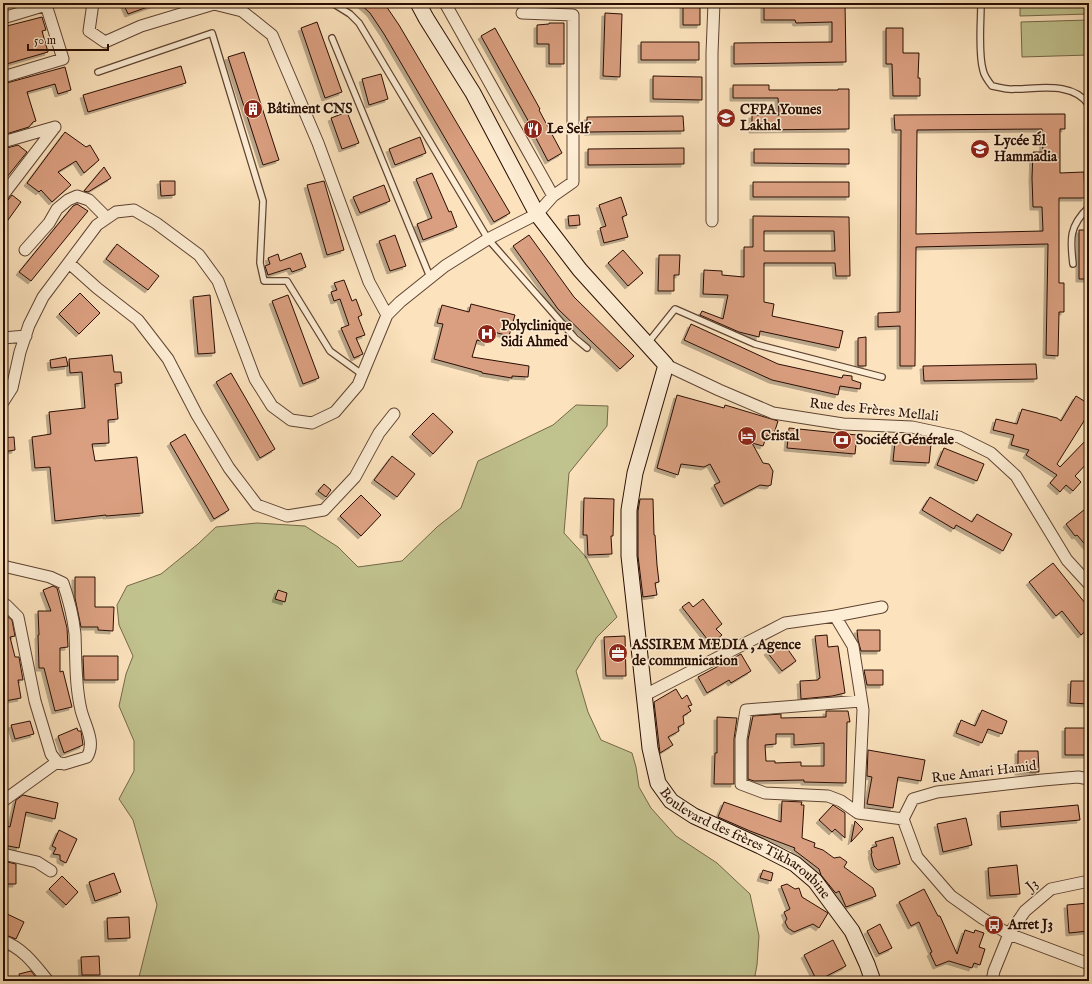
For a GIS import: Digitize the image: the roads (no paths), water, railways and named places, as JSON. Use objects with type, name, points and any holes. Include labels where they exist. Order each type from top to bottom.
[{"type":"street","points":[[93,3],[89,31],[105,42],[141,26],[214,4],[242,11],[272,35],[318,143],[369,282],[387,315]]},
{"type":"street","points":[[411,3],[426,18]]},
{"type":"street","points":[[418,3],[473,93],[537,214],[580,270],[666,366]]},
{"type":"street","points":[[421,3],[426,18]]},
{"type":"street","points":[[445,3],[553,196]]},
{"type":"street","points":[[712,221],[712,53],[714,3]]},
{"type":"street","points":[[3,18],[46,5],[63,59],[3,77]]},
{"type":"street","points":[[3,402],[12,388],[20,352],[29,325],[43,297],[97,225],[116,212],[134,210],[156,223],[199,255],[218,281],[255,379],[272,406],[291,420],[312,423],[335,412],[358,384],[387,315],[400,302],[445,266],[488,239],[537,214],[553,196],[573,182],[573,15],[522,13]]},
{"type":"street","points":[[3,142],[56,127],[3,195]]},
{"type":"street","points":[[25,250],[49,223],[57,209],[68,200],[77,196],[89,200],[107,218]]},
{"type":"street","points":[[69,263],[97,288],[138,320],[168,359],[197,415],[229,468],[257,505],[287,516],[324,510],[355,478],[379,433],[394,414]]},
{"type":"street","points":[[3,338],[26,336]]},
{"type":"street","name":"Rue des Frères Mellali","points":[[666,366],[773,413],[843,424],[912,427],[959,436],[991,453],[1016,476],[1067,560],[1089,584]]},
{"type":"street","name":"Boulevard des frères Tikharoubine","points":[[666,366],[635,473],[629,510],[629,556],[650,748],[658,783],[670,801],[694,816],[760,846],[795,864],[815,881],[852,931],[873,981]]},
{"type":"street","points":[[3,566],[50,577],[63,583],[71,607],[75,633],[77,684],[81,710],[91,744],[90,752],[87,757],[64,764],[57,762],[51,754],[35,702],[18,617],[3,605]]},
{"type":"street","points":[[645,695],[785,623],[835,616],[882,607]]},
{"type":"street","points":[[835,616],[853,646],[863,710],[858,813]]},
{"type":"street","points":[[861,701],[746,710],[741,739],[741,784],[765,793],[828,796],[841,801],[858,813],[904,819],[917,856],[951,896],[982,918],[1009,934],[1089,964]]},
{"type":"street","points":[[3,801],[57,762]]},
{"type":"street","name":"Rue Amari Hamid","points":[[904,819],[913,799],[937,792],[1078,777],[1089,779]]},
{"type":"street","points":[[3,854],[37,862],[51,871]]},
{"type":"street","name":"J3","points":[[992,981],[994,971],[1009,934],[1025,911],[1052,889],[1089,881]]},
{"type":"street","points":[[3,941],[10,943],[28,956],[48,981]]},
{"type":"lane","points":[[981,3],[982,69],[992,86],[1011,90],[1058,88],[1074,93],[1085,100],[1089,106]]},
{"type":"lane","points":[[334,4],[350,14],[359,23],[488,239],[565,327],[587,348]]},
{"type":"lane","points":[[98,72],[212,33],[263,201],[260,263],[264,282],[287,281],[330,351],[362,375]]},
{"type":"lane","points":[[332,38],[430,277]]},
{"type":"lane","points":[[1073,264],[1071,245],[1072,232],[1082,214],[1089,207]]},
{"type":"lane","points":[[647,344],[675,309],[755,344],[882,377]]},
{"type":"place","name":"Bâtiment CNS","points":[[253,109]]},
{"type":"place","name":"CFPA Younes Lakhal","points":[[726,118]]},
{"type":"place","name":"Le Self","points":[[533,129]]},
{"type":"place","name":"Lycée Él Hammadia","points":[[980,149]]},
{"type":"place","name":"Polyclinique Sidi Ahmed","points":[[487,334]]},
{"type":"place","name":"Cristal","points":[[747,436]]},
{"type":"place","name":"Société Générale","points":[[842,440]]},
{"type":"place","name":"ASSIREM MEDIA , Agence de communication","points":[[618,653]]},
{"type":"place","name":"Arret J3","points":[[994,925]]}]
